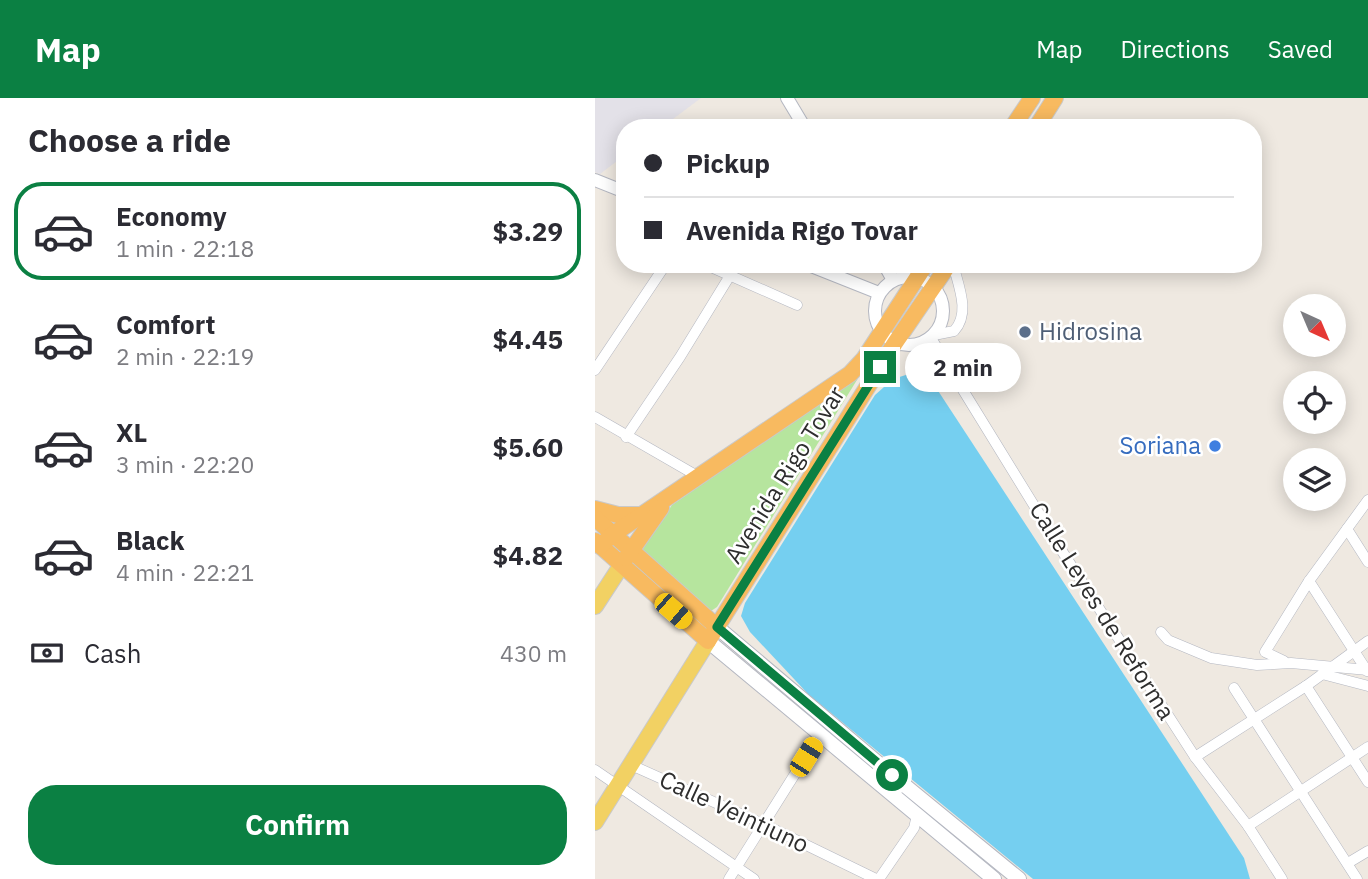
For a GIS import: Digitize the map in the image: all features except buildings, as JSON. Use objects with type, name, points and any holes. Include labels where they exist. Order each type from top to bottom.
[{"type":"highway","points":[[1018,119],[1031,98]]},
{"type":"highway","points":[[1041,119],[1053,99]]},
{"type":"highway","name":"Avenida Rigo Tovar","points":[[597,546],[850,374],[864,359],[921,273]]},
{"type":"highway","name":"Avenida Rigo Tovar","points":[[713,634],[895,343],[944,273]]},
{"type":"highway","points":[[621,566],[667,499]]},
{"type":"highway","points":[[595,509],[618,515],[644,514]]},
{"type":"highway","points":[[595,518],[713,634]]},
{"type":"highway","points":[[597,546],[713,634]]},
{"type":"main road","points":[[595,606],[621,566]]},
{"type":"main road","points":[[713,634],[820,734],[994,879]]},
{"type":"main road","points":[[595,822],[713,634]]},
{"type":"main road","points":[[713,634],[1019,879]]},
{"type":"street","points":[[787,98],[800,119]]},
{"type":"street","points":[[595,180],[616,188]]},
{"type":"street","points":[[595,370],[660,273]]},
{"type":"street","points":[[726,273],[797,305]]},
{"type":"street","points":[[829,273],[879,293]]},
{"type":"street","points":[[889,273],[893,280]]},
{"type":"street","points":[[916,273],[893,280],[879,293],[874,313],[881,332],[895,343],[918,345],[932,336],[954,331],[962,321],[963,309],[953,273]]},
{"type":"street","points":[[924,273],[939,295],[943,313],[932,336]]},
{"type":"street","points":[[626,436],[731,275]]},
{"type":"street","name":"Calle Leyes de Reforma","points":[[932,336],[1062,551],[1195,757],[1248,826],[1282,879]]},
{"type":"street","points":[[595,417],[699,477]]},
{"type":"street","points":[[1287,663],[1265,652],[1308,581],[1368,500]]},
{"type":"street","points":[[1347,529],[1368,562]]},
{"type":"street","points":[[1308,581],[1368,671]]},
{"type":"street","points":[[1161,632],[1168,640],[1211,658],[1257,665],[1287,663],[1368,671]]},
{"type":"street","points":[[1195,757],[1254,720],[1368,641]]},
{"type":"street","points":[[1322,674],[1368,686]]},
{"type":"street","points":[[1306,685],[1368,782]]},
{"type":"street","points":[[1234,688],[1357,879]]},
{"type":"street","points":[[729,879],[820,734]]},
{"type":"street","points":[[1248,826],[1368,747]]},
{"type":"street","name":"Calle Veintiuno","points":[[631,765],[764,824],[878,879]]},
{"type":"street","points":[[595,770],[754,879]]},
{"type":"street","points":[[878,879],[914,828],[917,815]]},
{"type":"street","points":[[1348,863],[1368,851]]},
{"type":"shaded area","points":[[595,98],[701,98],[673,119],[616,119],[616,162],[600,174],[595,172]]},
{"type":"green space","points":[[860,375],[717,607],[711,611],[643,551],[672,505]]},
{"type":"water","points":[[909,374],[931,380],[1244,858],[1250,879],[1033,879],[809,695],[750,632],[741,616],[745,603],[875,395],[893,379]]},
{"type":"place","name":"Hidrosina","points":[[1025,332]]},
{"type":"place","name":"Soriana","points":[[1215,446]]},
{"type":"route","points":[[880,367],[717,627],[892,775]]}]
